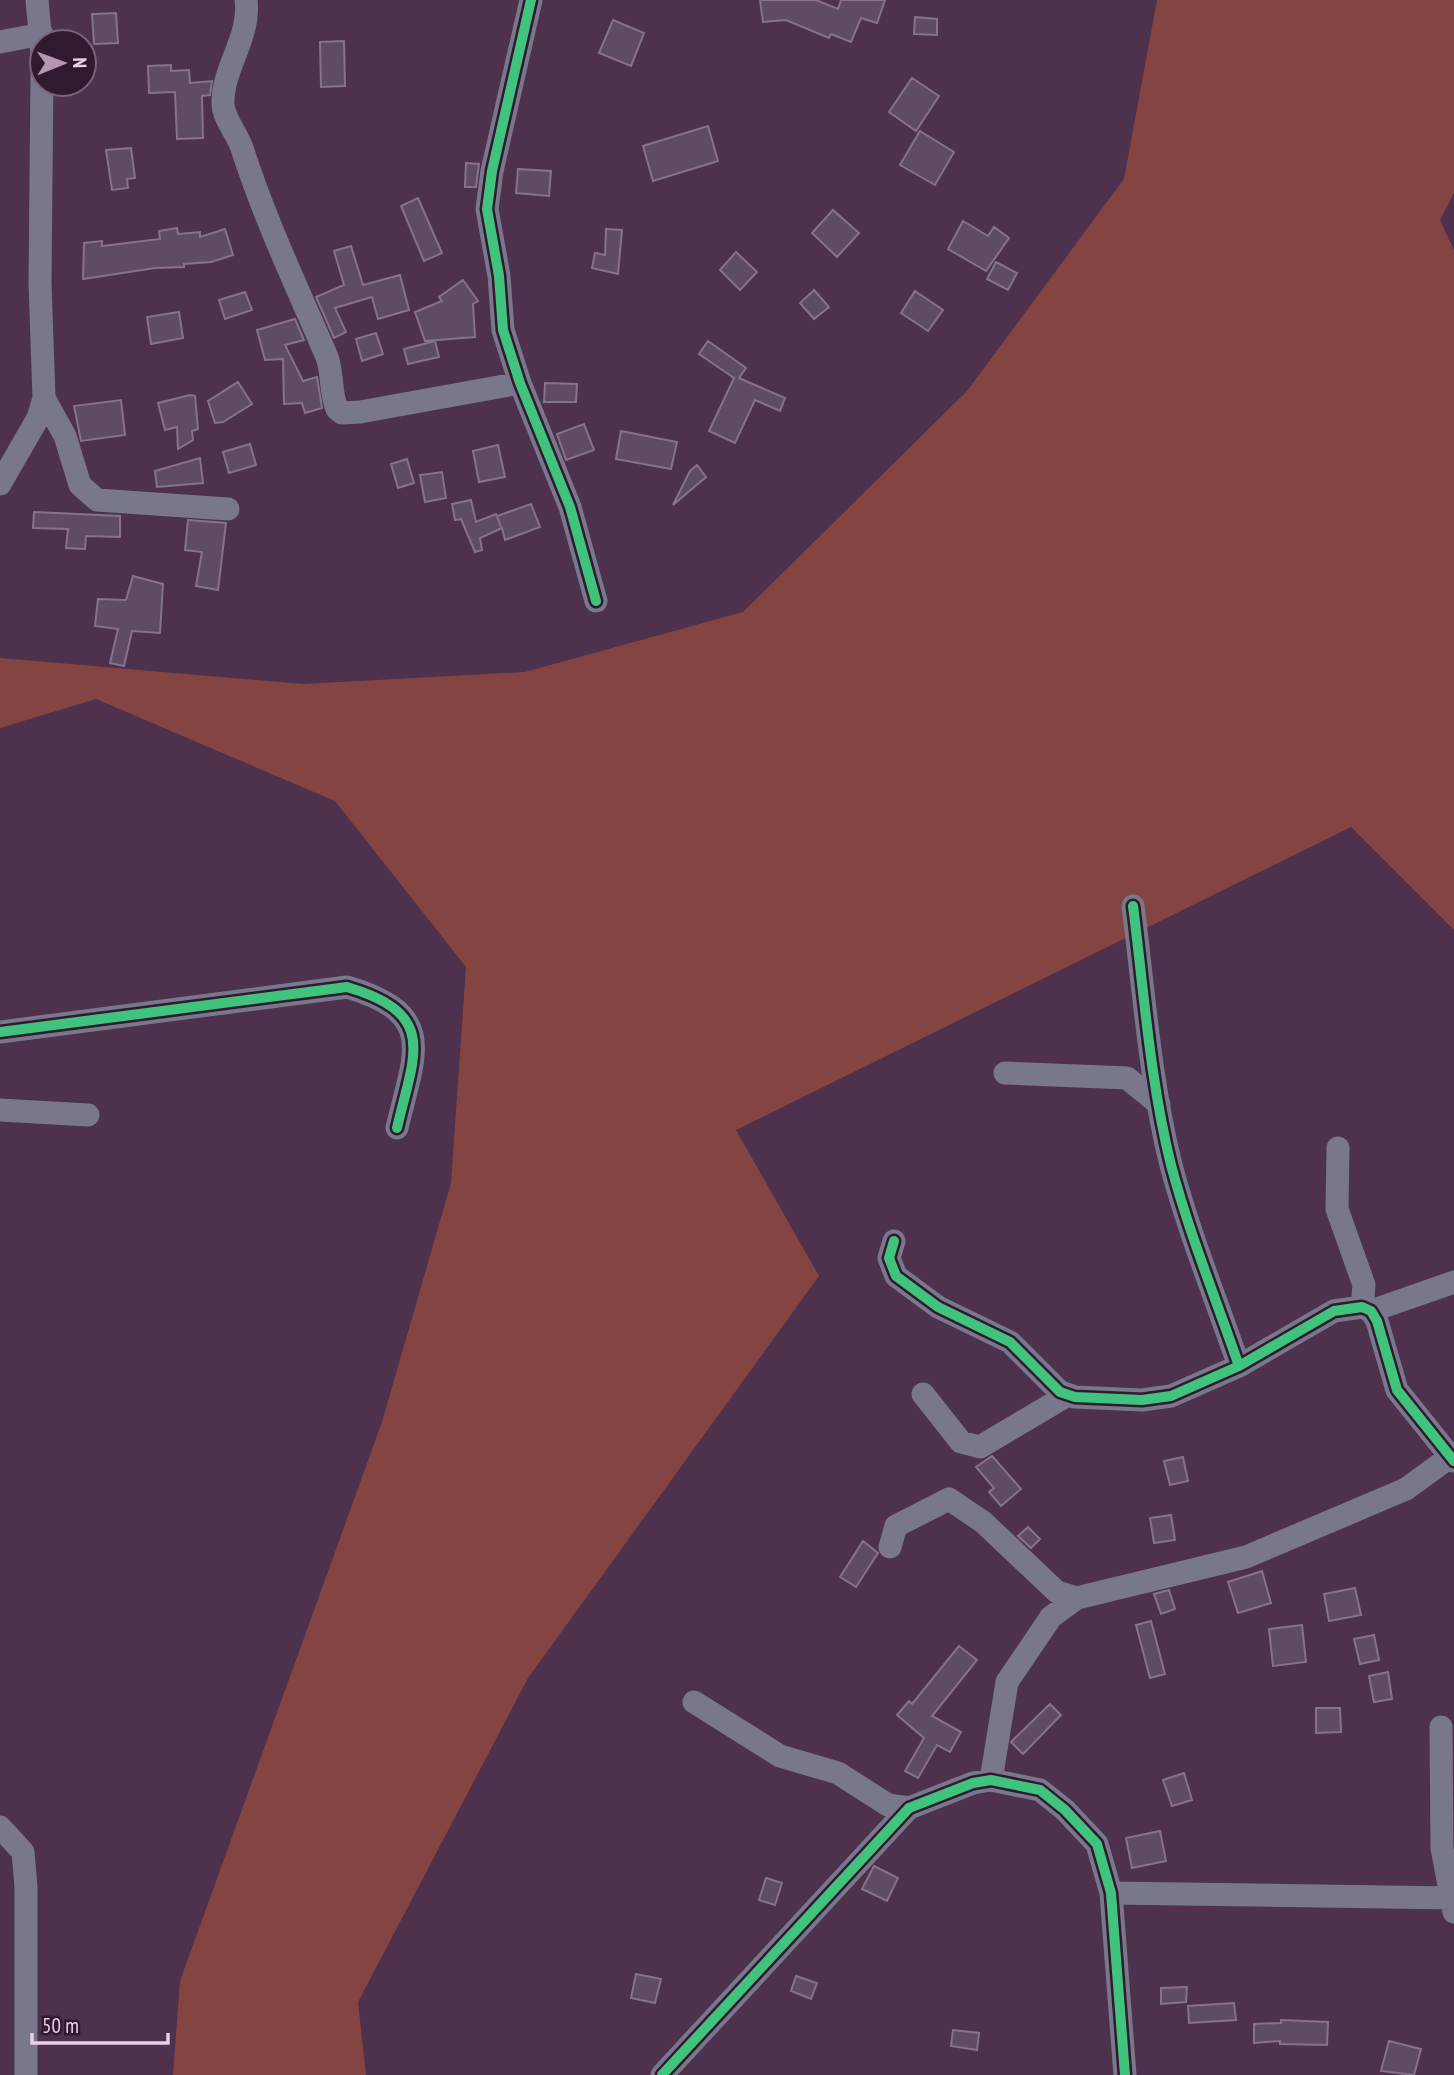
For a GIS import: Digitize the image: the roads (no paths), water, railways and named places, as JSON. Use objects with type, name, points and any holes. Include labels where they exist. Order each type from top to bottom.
[{"type":"street","points":[[37,0],[40,28]]},
{"type":"street","points":[[246,0],[248,14],[245,31],[223,102],[225,117],[242,147],[272,235],[328,362],[337,409],[342,413],[360,412],[520,383]]},
{"type":"street","points":[[531,0],[492,171],[487,209],[499,276],[503,330],[520,383],[570,507],[596,601]]},
{"type":"street","points":[[0,41],[28,43]]},
{"type":"street","points":[[0,484],[38,418],[44,398],[40,283],[42,98]]},
{"type":"street","points":[[44,398],[65,436],[79,485],[97,500],[228,509]]},
{"type":"street","points":[[1133,906],[1159,1104],[1186,1221],[1239,1366]]},
{"type":"street","points":[[0,1032],[347,986],[367,993],[396,1010],[412,1029],[416,1047],[397,1128]]},
{"type":"street","points":[[1005,1073],[1127,1078],[1159,1104]]},
{"type":"street","points":[[0,1110],[88,1115]]},
{"type":"street","points":[[991,1780],[1006,1682],[1051,1617],[1077,1598],[1246,1557],[1406,1489],[1453,1457],[1397,1390],[1377,1321],[1366,1309],[1364,1285],[1337,1209],[1338,1148]]},
{"type":"street","points":[[894,1241],[889,1258],[895,1276],[938,1307],[1010,1342],[1066,1396]]},
{"type":"street","points":[[923,1394],[961,1442],[980,1447],[1066,1396],[1142,1400],[1171,1396],[1239,1366],[1313,1326],[1334,1311],[1366,1309],[1454,1282]]},
{"type":"street","points":[[890,1547],[896,1526],[949,1499],[983,1522],[1057,1592],[1077,1598]]},
{"type":"street","points":[[694,1702],[780,1756],[838,1773],[888,1805],[909,1808]]},
{"type":"street","points":[[1111,1894],[1453,1903],[1442,1847],[1441,1727]]},
{"type":"street","points":[[662,2075],[909,1808],[972,1783],[991,1780],[1040,1790],[1065,1810],[1097,1844],[1111,1894],[1125,2075]]},
{"type":"street","points":[[0,1827],[23,1852],[26,1886],[26,2075]]}]
